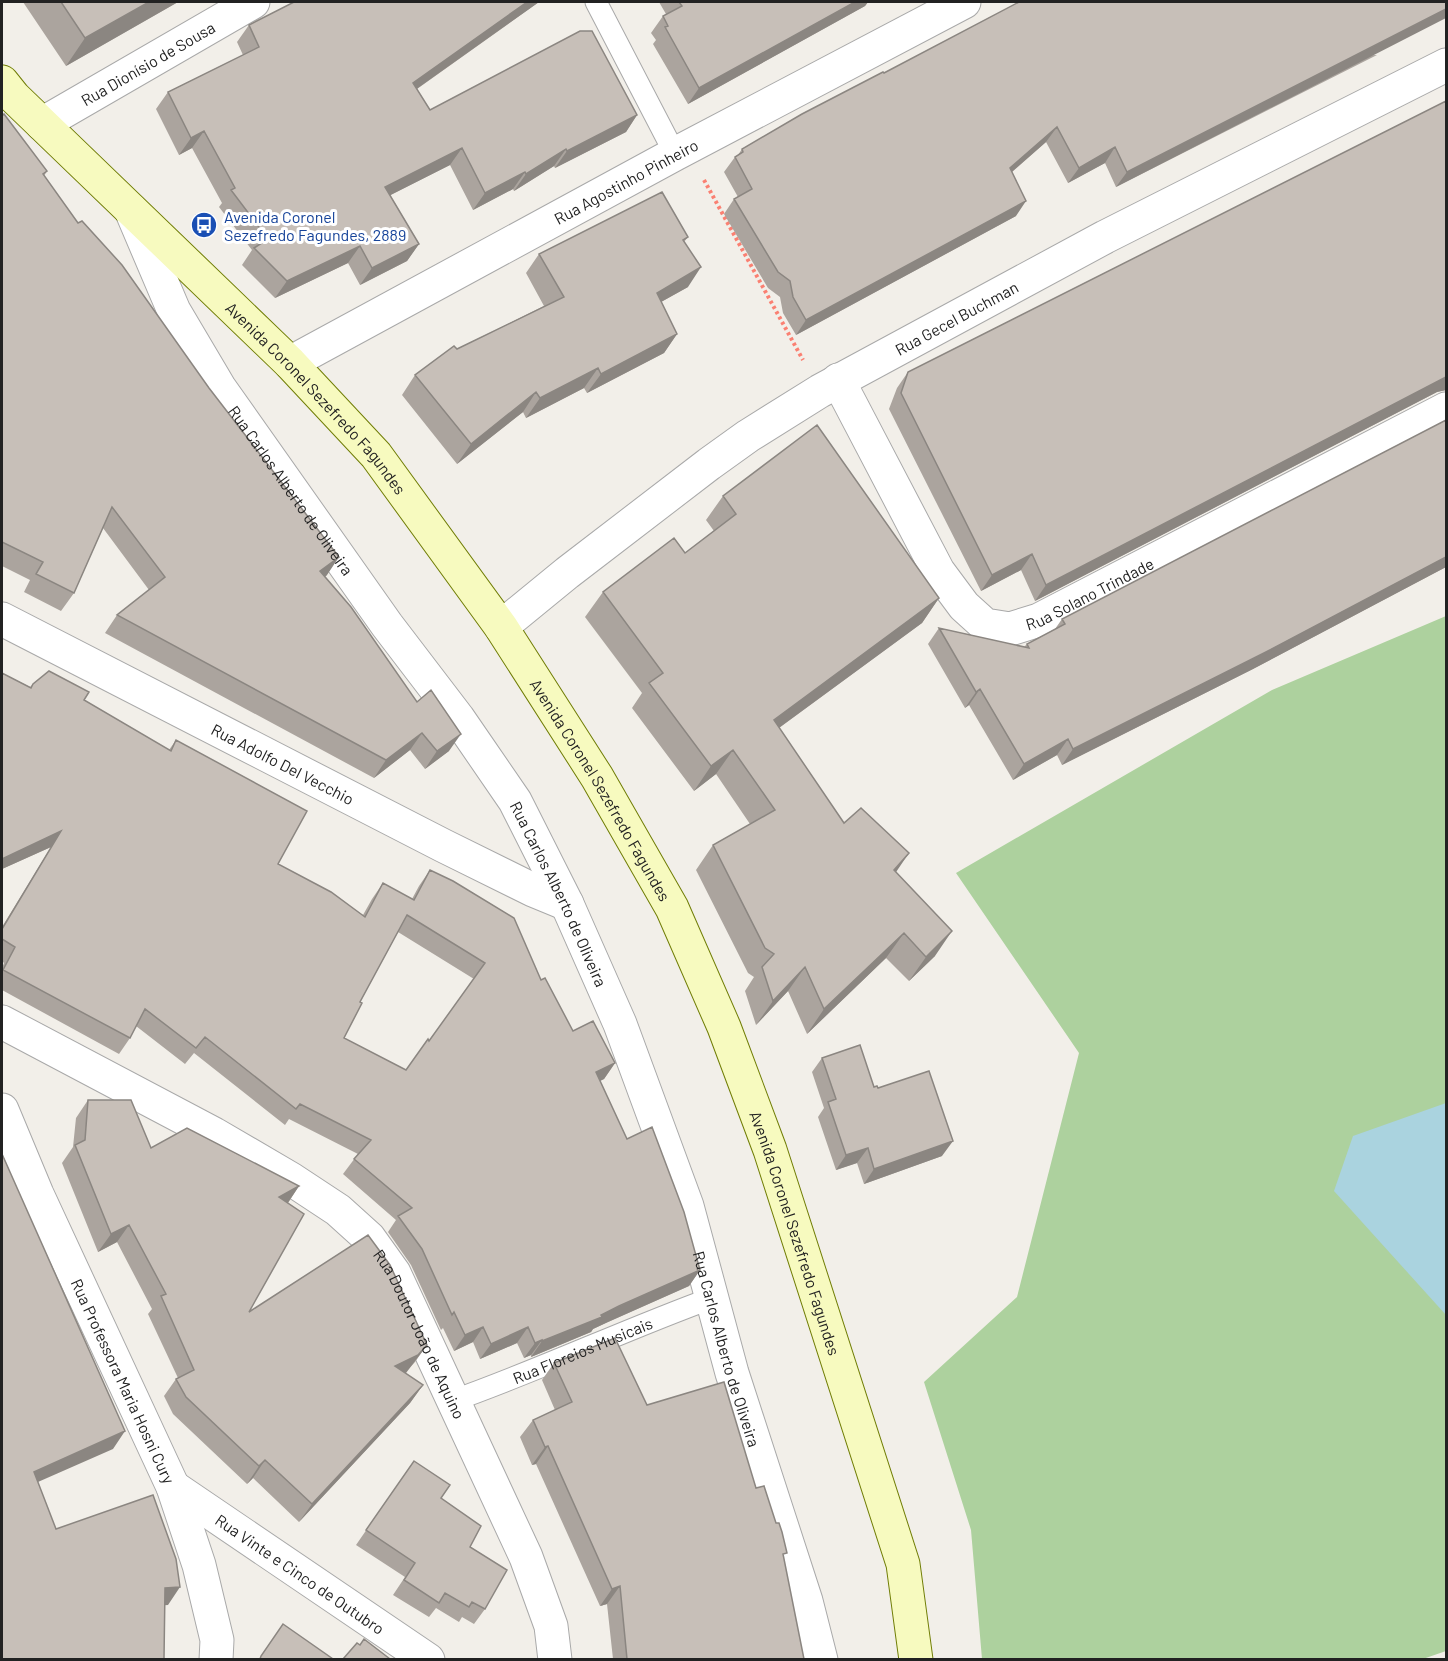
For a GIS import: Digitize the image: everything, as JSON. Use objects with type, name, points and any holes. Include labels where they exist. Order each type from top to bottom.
[{"type":"main road","name":"Avenida Coronel Sezefredo Fagundes","points":[[2,82],[14,97],[290,363],[376,455],[501,627],[597,777],[672,908],[724,1027],[770,1149],[903,1564],[916,1659]]},
{"type":"street","name":"Rua Dionísio de Sousa","points":[[42,124],[254,2]]},
{"type":"street","name":"Rua Agostinho Pinheiro","points":[[290,363],[681,151],[964,2]]},
{"type":"street","name":"Rua Gecel Buchman","points":[[501,627],[567,573],[748,436],[829,386],[1105,237],[1446,65]]},
{"type":"street","name":"Rua Carlos Alberto de Oliveira","points":[[131,210],[174,311],[219,387],[381,616],[458,718],[515,801],[567,904],[620,1024],[684,1195],[732,1373],[806,1601],[821,1659]]},
{"type":"street","name":"Rua Solano Trindade","points":[[829,386],[938,571],[964,606],[985,625],[1010,629],[1039,620],[1446,409]]},
{"type":"street","name":"Rua Adolfo Del Vecchio","points":[[2,619],[444,846],[533,890],[567,904]]},
{"type":"street","name":"Rua Doutor João de Aquino","points":[[2,1022],[214,1134],[291,1179],[338,1210],[369,1238],[394,1273],[526,1557],[551,1626],[555,1659]]},
{"type":"street","name":"Rua Professora Maria Hosni Cury","points":[[2,1110],[37,1194],[173,1487],[199,1564],[217,1640],[216,1659]]},
{"type":"street","name":"Rua Vinte e Cinco de Outubro","points":[[173,1487],[428,1659]]},
{"type":"lane","points":[[596,2],[681,151]]},
{"type":"lane","name":"Rua Floreios Musicais","points":[[452,1401],[497,1386],[662,1316],[712,1298]]},
{"type":"path","points":[[681,151],[829,386]]},
{"type":"green space","points":[[1446,616],[1446,1651],[1420,1660],[982,1659],[971,1530],[924,1382],[1017,1297],[1079,1053],[956,873],[1272,690]]},
{"type":"water","points":[[1446,1103],[1446,1315],[1334,1191],[1353,1136]]},
{"type":"building","points":[[61,2],[149,2],[85,38]]},
{"type":"building","points":[[294,2],[527,2],[413,83],[430,110],[580,31],[592,31],[637,115],[567,151],[566,149],[526,174],[525,172],[485,193],[462,148],[385,187],[419,244],[372,268],[360,246],[287,281],[254,248],[268,239],[231,190],[235,188],[204,131],[191,138],[168,92],[259,47],[249,25]]},
{"type":"building","points":[[679,2],[855,2],[699,88],[665,27],[668,26],[663,16],[682,6]]},
{"type":"building","points":[[1019,2],[1446,2],[1446,9],[1127,172],[1115,147],[1079,168],[1057,127],[1010,168],[1026,201],[806,320],[793,297],[790,281],[778,272],[734,199],[752,189],[735,157],[743,152],[742,149],[802,114]]},
{"type":"building","points":[[1446,101],[1446,377],[1046,585],[1032,554],[992,575],[901,393],[908,372]]},
{"type":"building","points":[[4,114],[47,171],[43,174],[78,223],[82,221],[122,265],[209,388],[339,557],[320,571],[351,607],[417,702],[431,690],[461,734],[437,751],[422,733],[386,760],[117,615],[165,577],[112,507],[74,593],[36,574],[43,562],[2,542],[2,116]]},
{"type":"building","points":[[662,192],[688,237],[683,240],[701,267],[657,293],[677,334],[601,374],[598,368],[540,398],[536,392],[471,444],[415,375],[454,346],[457,349],[564,297],[539,254]]},
{"type":"building","points":[[1446,420],[1446,557],[1264,653],[1073,749],[1068,739],[1024,764],[980,689],[976,692],[939,628],[1029,648],[1027,644],[1065,624],[1062,619]]},
{"type":"building","points":[[817,425],[939,598],[774,720],[844,823],[861,808],[909,853],[894,870],[952,931],[926,957],[904,933],[824,1009],[805,967],[773,1001],[762,967],[774,954],[765,948],[713,845],[775,810],[733,750],[711,766],[649,683],[663,673],[603,592],[674,538],[685,553],[736,514],[723,496]]},
{"type":"building","points":[[49,671],[89,692],[84,700],[171,751],[176,740],[307,811],[278,864],[331,892],[365,917],[383,883],[414,900],[430,870],[453,881],[514,918],[541,980],[545,978],[573,1031],[593,1021],[615,1063],[596,1072],[627,1139],[652,1127],[684,1212],[700,1270],[619,1306],[601,1315],[602,1317],[535,1343],[528,1327],[491,1344],[483,1327],[465,1335],[454,1312],[452,1315],[422,1249],[398,1216],[412,1208],[354,1159],[371,1140],[300,1104],[296,1109],[205,1037],[196,1048],[145,1009],[130,1038],[3,970],[15,947],[2,939],[2,929],[61,831],[2,859],[2,673],[31,688]],"holes":[[[407,915],[485,963],[406,1070],[344,1038],[362,1003],[360,1002]]]},
{"type":"building","points":[[860,1045],[874,1087],[878,1088],[929,1071],[953,1141],[874,1169],[868,1148],[846,1155],[828,1102],[836,1099],[822,1058]]},
{"type":"building","points":[[88,1100],[131,1100],[151,1148],[187,1128],[299,1186],[279,1197],[304,1214],[249,1312],[368,1235],[390,1265],[427,1345],[418,1355],[395,1366],[423,1385],[312,1504],[265,1460],[259,1466],[186,1397],[176,1379],[194,1370],[161,1296],[166,1294],[129,1225],[111,1234],[75,1145],[85,1140]]},
{"type":"building","points":[[2,1154],[125,1431],[34,1472],[56,1529],[153,1495],[176,1559],[180,1587],[165,1588],[164,1659],[2,1659]]},
{"type":"building","points":[[615,1338],[647,1405],[724,1382],[756,1488],[764,1486],[776,1523],[779,1523],[782,1532],[787,1553],[783,1554],[804,1659],[627,1659],[620,1586],[612,1589],[548,1446],[545,1447],[533,1420],[572,1402],[554,1363]]},
{"type":"building","points":[[414,1461],[450,1485],[441,1498],[481,1526],[470,1547],[507,1570],[485,1609],[472,1602],[469,1607],[445,1593],[439,1603],[404,1580],[415,1563],[366,1530]]},
{"type":"building","points":[[283,1624],[333,1659],[260,1659]]},
{"type":"building","points":[[364,1639],[390,1659],[343,1659],[357,1643],[360,1645]]},
{"type":"place","name":"Avenida Coronel Sezefredo Fagundes, 2889","points":[[204,225]]}]
